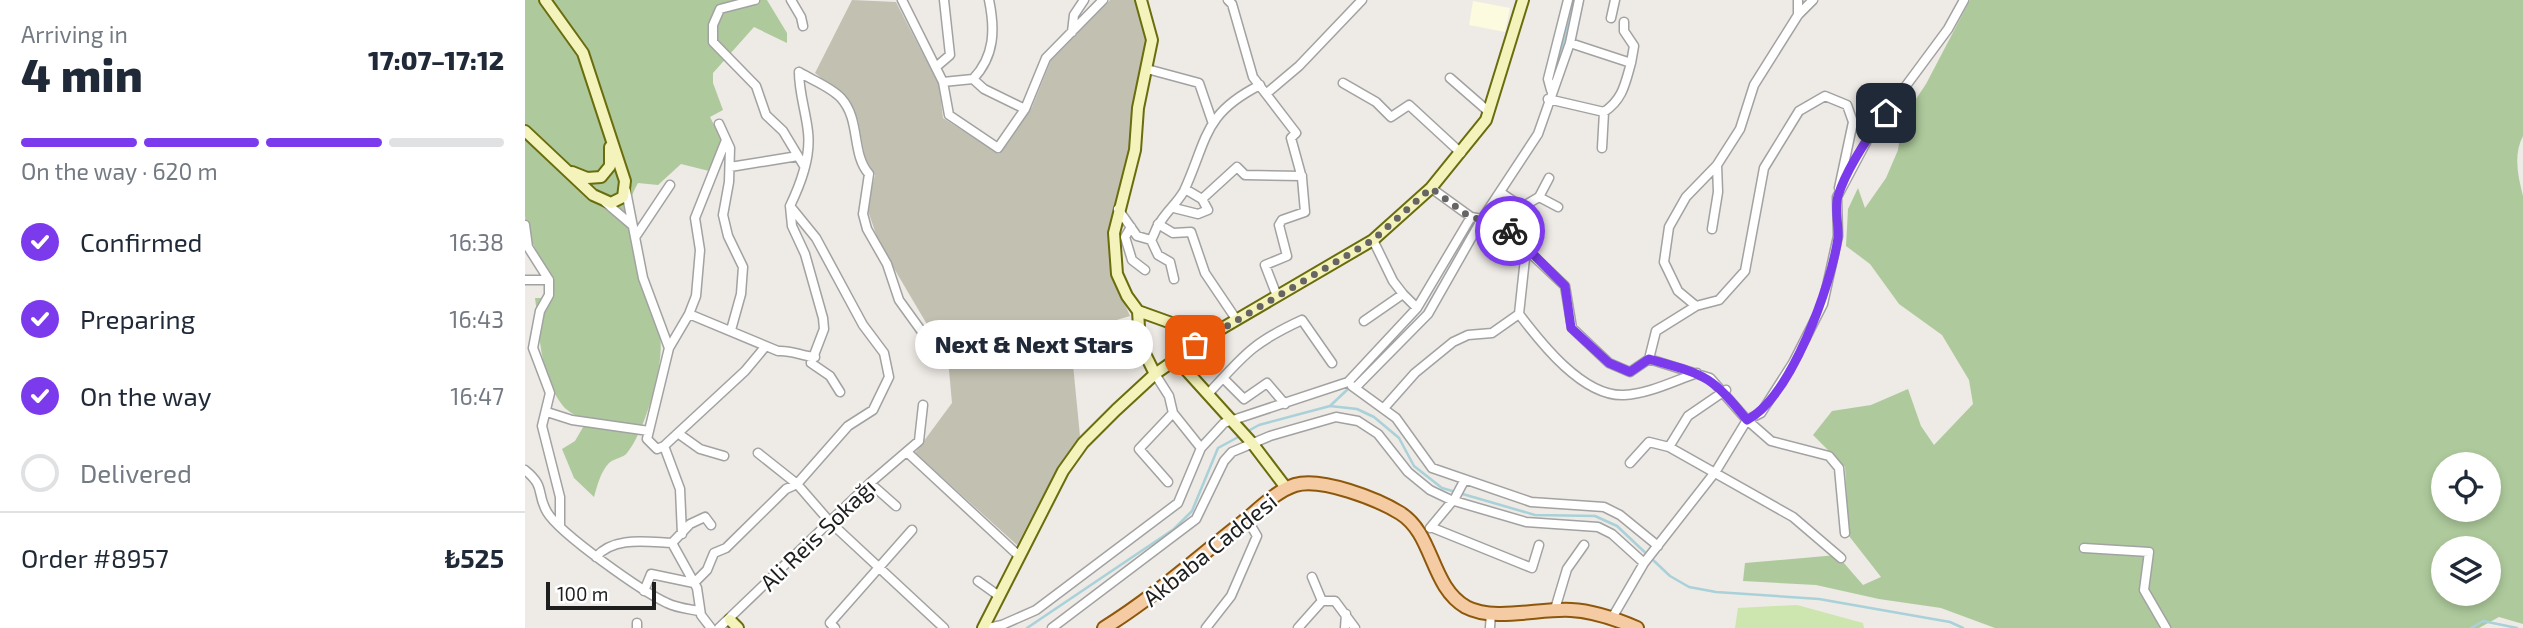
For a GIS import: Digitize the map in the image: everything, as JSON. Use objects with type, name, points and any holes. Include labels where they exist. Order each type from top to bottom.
[{"type":"main road","name":"Akbaba Caddesi","points":[[1105,628],[1143,604],[1247,519],[1297,484],[1338,488],[1402,514],[1418,533],[1438,577],[1452,597],[1469,608],[1491,612],[1555,609],[1582,611],[1612,618],[1637,628]]},
{"type":"street","points":[[545,0],[583,53],[622,172],[643,278],[669,348]]},
{"type":"street","points":[[755,0],[720,9],[713,25],[713,42],[756,86],[766,115],[783,131],[804,166]]},
{"type":"street","points":[[791,0],[803,26]]},
{"type":"street","points":[[902,0],[943,82],[949,115],[998,148],[1025,109],[1046,58],[1103,0]]},
{"type":"street","points":[[936,67],[950,55],[944,0]]},
{"type":"street","points":[[973,79],[993,43],[994,23],[989,0]]},
{"type":"street","points":[[1072,32],[1074,15],[1084,0]]},
{"type":"street","points":[[1141,0],[1152,40],[1138,107],[1135,150],[1114,233],[1118,274],[1126,296],[1138,311],[1177,325],[1195,345]]},
{"type":"street","points":[[1267,93],[1299,66],[1361,0]]},
{"type":"street","points":[[985,628],[1063,471],[1083,443],[1155,374],[1195,345],[1373,240],[1431,188],[1461,153],[1489,112],[1523,0]]},
{"type":"street","points":[[1550,94],[1548,79],[1568,0]]},
{"type":"street","points":[[985,628],[1009,623],[1044,604],[1178,503],[1201,448],[1210,436],[1233,423],[1285,404],[1351,385],[1428,314],[1482,219],[1538,134],[1570,43],[1579,0]]},
{"type":"street","points":[[1611,18],[1615,0]]},
{"type":"street","points":[[1798,0],[1798,15]]},
{"type":"street","points":[[1696,306],[1678,291],[1664,262],[1669,227],[1686,197],[1717,165],[1740,129],[1754,85],[1798,15],[1813,0]]},
{"type":"street","points":[[1837,197],[1871,133],[1948,29],[1964,0]]},
{"type":"street","points":[[1234,1],[1253,77],[1295,129],[1292,143],[1302,176],[1305,212],[1282,220],[1279,225],[1287,256],[1265,265],[1276,296]]},
{"type":"street","points":[[1604,112],[1617,103],[1623,94],[1631,63],[1634,46],[1624,31],[1624,22]]},
{"type":"street","points":[[1570,43],[1631,63]]},
{"type":"street","points":[[1147,69],[1199,83],[1212,121]]},
{"type":"street","points":[[840,392],[829,376],[811,363],[824,329],[823,318],[805,254],[792,226],[790,206],[809,157],[799,72],[840,97],[854,119],[863,167],[869,174],[863,214],[867,229],[887,264],[899,300],[930,344]]},
{"type":"street","points":[[1450,78],[1489,112]]},
{"type":"street","points":[[943,82],[973,79],[984,89],[1025,109]]},
{"type":"street","points":[[1343,83],[1376,102],[1391,117],[1409,105],[1461,153]]},
{"type":"street","points":[[1174,279],[1170,262],[1158,255],[1151,240],[1158,224],[1174,208],[1185,189],[1212,121],[1233,99],[1260,85]]},
{"type":"street","points":[[1550,94],[1604,112]]},
{"type":"street","points":[[1431,188],[1471,218],[1482,219],[1509,231],[1565,286],[1571,328],[1609,363],[1630,372],[1649,359],[1656,331],[1696,306],[1719,300],[1745,271],[1764,168],[1799,111],[1825,96],[1847,105],[1853,122],[1837,197],[1838,236],[1823,304],[1761,413],[1747,420],[1716,471],[1645,561],[1612,618]]},
{"type":"street","points":[[1602,148],[1604,112]]},
{"type":"street","points":[[719,124],[726,140],[730,167],[723,215],[728,236],[743,267],[741,293],[731,330]]},
{"type":"street","points":[[607,130],[608,171]]},
{"type":"street","points":[[525,131],[593,195],[632,225]]},
{"type":"street","points":[[726,140],[695,218],[699,250],[696,296],[669,348],[647,439],[657,449],[664,446],[745,371],[765,347]]},
{"type":"street","points":[[730,167],[798,156]]},
{"type":"street","points":[[1712,229],[1718,192],[1717,165]]},
{"type":"street","points":[[564,166],[576,174],[597,178]]},
{"type":"street","points":[[1202,199],[1237,167],[1245,176],[1302,176]]},
{"type":"street","points":[[593,195],[591,186],[597,178],[614,168],[622,172]]},
{"type":"street","points":[[1500,192],[1522,207],[1539,197],[1549,178]]},
{"type":"street","points":[[636,236],[670,185]]},
{"type":"street","points":[[1174,208],[1198,214],[1208,210],[1202,199],[1185,189]]},
{"type":"street","points":[[604,201],[617,202],[626,190]]},
{"type":"street","points":[[1539,197],[1558,207]]},
{"type":"street","points":[[694,583],[707,570],[714,554],[726,548],[786,489],[797,484],[848,426],[873,410],[880,401],[888,380],[887,362],[863,325],[816,239],[790,206]]},
{"type":"street","points":[[1118,209],[1137,236],[1151,240]]},
{"type":"street","points":[[1351,385],[1417,308],[1471,218]]},
{"type":"street","points":[[1158,224],[1173,233],[1191,232],[1205,273],[1236,319]]},
{"type":"street","points":[[525,225],[528,247],[549,280],[549,295],[540,311],[533,348],[550,393],[542,426],[561,497],[560,525]]},
{"type":"street","points":[[1131,227],[1125,237],[1132,260],[1145,270]]},
{"type":"street","points":[[1373,240],[1393,281],[1417,308]]},
{"type":"street","points":[[1526,249],[1519,313],[1561,363],[1603,392],[1624,395],[1697,373]]},
{"type":"street","points":[[525,280],[549,280]]},
{"type":"street","points":[[1364,321],[1403,293]]},
{"type":"street","points":[[1138,311],[1140,344],[1169,396],[1173,413],[1201,448]]},
{"type":"street","points":[[1384,408],[1415,373],[1453,342],[1468,335],[1492,333],[1519,313]]},
{"type":"street","points":[[689,314],[765,347],[815,357]]},
{"type":"street","points":[[1208,394],[1242,354],[1266,336],[1302,320],[1332,363]]},
{"type":"street","points":[[1176,359],[1251,441],[1287,489]]},
{"type":"street","points":[[1649,359],[1710,379],[1725,391],[1747,420],[1772,441],[1829,456],[1839,468],[1846,533]]},
{"type":"street","points":[[1223,378],[1244,399],[1268,383],[1285,404]]},
{"type":"street","points":[[1351,385],[1396,418],[1432,468],[1463,483],[1542,504],[1604,507],[1620,514],[1657,546]]},
{"type":"street","points":[[1669,447],[1688,416],[1725,391]]},
{"type":"street","name":"Ali Reis Sokağı","points":[[719,628],[734,624],[830,522],[870,483],[908,453],[921,437],[923,405]]},
{"type":"street","points":[[547,412],[572,420],[649,431]]},
{"type":"street","points":[[1168,482],[1139,449],[1173,413]]},
{"type":"street","points":[[1052,628],[1196,519],[1224,461],[1232,452],[1251,441],[1320,420],[1352,419],[1364,423],[1387,442],[1421,484],[1453,499],[1534,524],[1598,527],[1612,534],[1645,561]]},
{"type":"street","points":[[679,434],[700,449],[724,456]]},
{"type":"street","points":[[1630,463],[1649,442],[1669,447],[1716,471],[1793,517],[1841,558]]},
{"type":"street","points":[[664,446],[680,489],[682,534]]},
{"type":"street","points":[[758,453],[797,484],[830,522],[938,626]]},
{"type":"street","points":[[908,453],[1019,556]]},
{"type":"street","points":[[525,470],[538,481],[547,512],[596,557],[644,592],[671,605],[699,611]]},
{"type":"street","points":[[870,483],[896,506]]},
{"type":"street","points":[[1418,533],[1433,528],[1463,483]]},
{"type":"street","points":[[596,557],[605,548],[619,544],[672,542],[689,524],[705,517],[711,525]]},
{"type":"street","points":[[1206,628],[1231,596],[1257,536],[1247,519]]},
{"type":"street","points":[[1433,528],[1532,568],[1539,545]]},
{"type":"street","points":[[835,628],[830,623],[912,530]]},
{"type":"street","points":[[672,542],[697,588],[699,611],[711,628]]},
{"type":"street","points":[[1555,609],[1567,569],[1584,545]]},
{"type":"street","points":[[2084,548],[2149,552],[2144,590],[2166,628]]},
{"type":"street","points":[[644,592],[651,574],[694,583]]},
{"type":"street","points":[[1312,577],[1322,601]]},
{"type":"street","points":[[978,582],[999,596]]},
{"type":"street","points":[[1298,628],[1322,601],[1335,601],[1355,628]]},
{"type":"street","points":[[1490,628],[1491,612]]},
{"type":"street","points":[[1345,628],[1346,614]]},
{"type":"shaded area","points":[[852,0],[896,2],[939,85],[943,118],[999,154],[1032,107],[1051,60],[1110,0],[1139,0],[1150,41],[1131,149],[1111,229],[1112,275],[1130,316],[1070,334],[1080,436],[1058,467],[1017,545],[915,453],[952,403],[949,370],[938,343],[879,243],[867,208],[875,175],[866,163],[858,120],[846,98],[815,73]]},
{"type":"shaded area","points":[[1473,1],[1510,8],[1505,32],[1469,25]]},
{"type":"green space","points":[[525,0],[767,0],[787,33],[787,43],[754,27],[713,73],[713,83],[723,110],[710,117],[722,140],[709,171],[681,164],[658,185],[638,183],[631,201],[629,220],[636,260],[660,336],[657,380],[647,414],[634,443],[627,453],[606,466],[594,497],[574,478],[562,449],[575,441],[586,422],[565,408],[555,394],[545,368],[540,340],[535,298],[548,298],[551,278],[527,233],[525,216]]},
{"type":"green space","points":[[1970,0],[2523,0],[2523,136],[2517,158],[2523,196],[2523,624],[2499,617],[2479,628],[1995,628],[1941,608],[1879,599],[1816,585],[1743,581],[1745,563],[1837,555],[1863,585],[1881,577],[1849,536],[1845,467],[1813,435],[1832,411],[1871,405],[1908,389],[1921,426],[1934,445],[1973,404],[1969,380],[1942,335],[1899,304],[1870,264],[1846,246],[1848,209],[1858,188],[1865,208],[1886,178],[1898,150],[1902,120],[1926,84]]},
{"type":"green space","points":[[1797,605],[1863,623],[1864,628],[1735,628],[1738,608]]},
{"type":"waterway","points":[[1553,81],[1575,0]]},
{"type":"waterway","points":[[1423,314],[1439,286]]},
{"type":"waterway","points":[[1248,431],[1259,425],[1330,406],[1349,388]]},
{"type":"waterway","points":[[1330,406],[1357,409],[1374,417],[1399,438],[1414,466],[1442,488],[1535,515],[1595,516],[1617,526],[1670,576],[1689,587],[1716,592],[1819,599],[1950,622],[1963,628]]},
{"type":"waterway","points":[[1027,628],[1174,529],[1192,511],[1218,448],[1242,435]]},
{"type":"waterway","points":[[2471,628],[2483,621],[2517,628]]},
{"type":"way so far","points":[[1195,345],[1373,240],[1408,212],[1431,188],[1471,218],[1482,219],[1510,231]]},
{"type":"place","name":"Next & Next Stars","points":[[1195,345]]},
{"type":"route","points":[[1510,231],[1565,286],[1571,328],[1609,363],[1630,372],[1649,359],[1697,373],[1721,388],[1747,420],[1761,413],[1793,363],[1823,304],[1838,236],[1837,197],[1871,133],[1886,113]]}]
